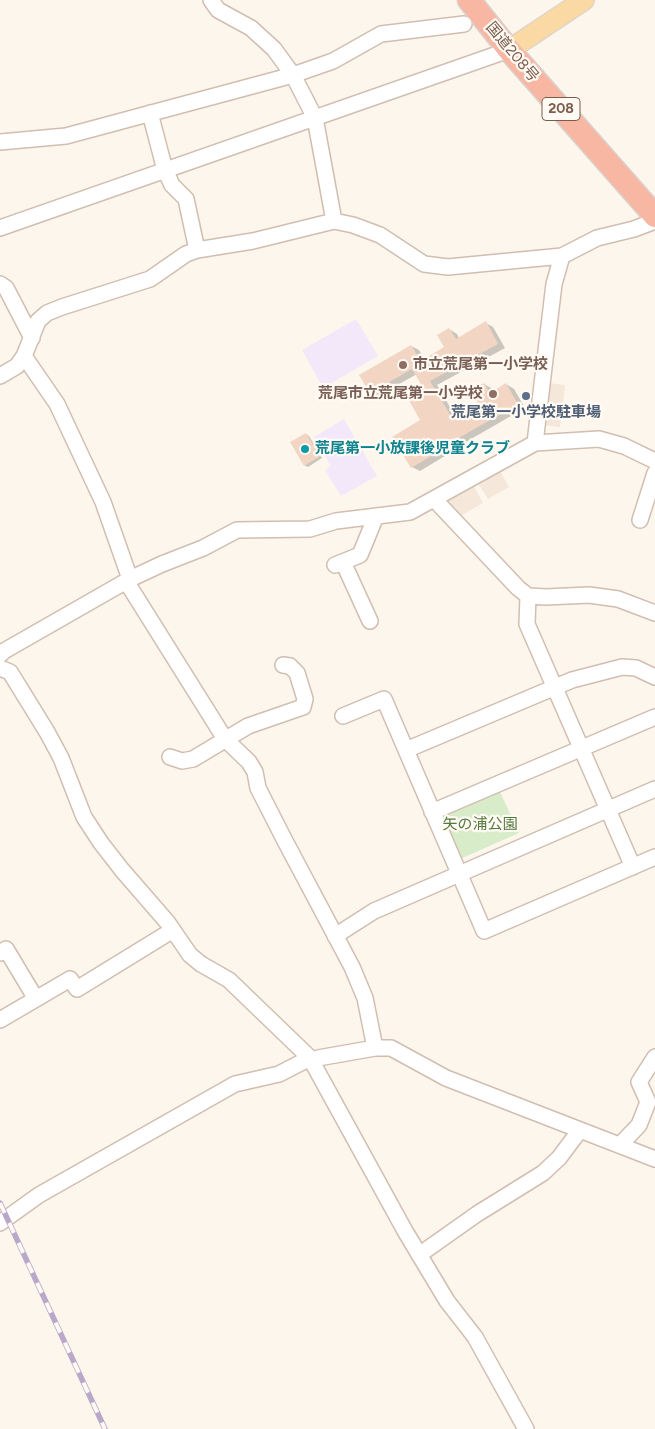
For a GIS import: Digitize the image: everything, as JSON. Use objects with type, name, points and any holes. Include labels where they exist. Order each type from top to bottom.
[{"type":"highway","name":"国道208号","points":[[469,0],[509,50],[655,216]]},
{"type":"main road","points":[[509,50],[584,0]]},
{"type":"street","points":[[211,0],[218,10],[251,28],[274,49],[293,75],[315,118],[334,221]]},
{"type":"street","points":[[0,142],[66,136],[293,75],[333,61],[382,34],[464,24]]},
{"type":"street","points":[[0,228],[509,50]]},
{"type":"street","points":[[150,113],[165,170],[172,185],[186,199],[197,250]]},
{"type":"street","points":[[0,376],[17,366],[24,356],[38,321],[47,313],[150,279],[186,254],[197,250],[252,241],[334,221],[353,225],[380,235],[424,264],[448,267],[562,256],[598,238],[634,229],[655,221]]},
{"type":"street","points":[[535,443],[554,284],[562,256]]},
{"type":"street","points":[[0,284],[6,288],[32,338]]},
{"type":"street","points":[[24,356],[57,404],[103,502],[128,580],[225,739],[248,762],[255,772],[258,788],[352,966],[365,998],[375,1048]]},
{"type":"street","points":[[1,650],[128,580],[203,548],[237,530],[310,529],[336,521],[410,512],[535,443],[599,439],[624,446],[655,460]]},
{"type":"street","points":[[640,520],[655,473]]},
{"type":"street","points":[[434,499],[518,588],[528,596],[588,595],[618,599],[655,613]]},
{"type":"street","points":[[370,621],[339,564],[360,555],[376,516]]},
{"type":"street","points":[[528,596],[527,624],[633,867]]},
{"type":"street","points":[[170,757],[182,761],[193,759],[248,726],[303,707],[305,699],[297,672],[290,666],[283,665]]},
{"type":"street","points":[[406,750],[572,680],[622,667],[636,668],[655,677]]},
{"type":"street","points":[[3,673],[47,732],[61,758],[84,817],[101,843],[173,930],[190,955],[200,964],[229,980],[314,1058],[419,1255],[447,1301],[475,1337],[526,1429]]},
{"type":"street","points":[[343,716],[384,699],[484,931],[655,857]]},
{"type":"street","points":[[432,812],[655,717]]},
{"type":"street","points":[[335,936],[374,911],[655,789]]},
{"type":"street","points":[[0,1020],[70,979],[77,989],[173,930]]},
{"type":"street","points":[[0,953],[6,949],[36,999]]},
{"type":"street","points":[[0,1223],[39,1195],[235,1084],[278,1074],[314,1058],[375,1048],[390,1048],[446,1078],[655,1158]]},
{"type":"street","points":[[620,1145],[639,1125],[648,1102],[639,1082],[655,1057]]},
{"type":"street","points":[[419,1255],[477,1214],[544,1173],[559,1158],[580,1130]]},
{"type":"street","points":[[639,1152],[655,1147]]},
{"type":"shaded area","points":[[356,319],[378,356],[323,388],[302,350]]},
{"type":"shaded area","points":[[549,383],[565,385],[560,427],[543,425]]},
{"type":"shaded area","points":[[344,419],[377,476],[341,496],[325,470],[331,466],[314,437]]},
{"type":"shaded area","points":[[500,471],[509,487],[488,499],[478,483]]},
{"type":"shaded area","points":[[473,485],[483,503],[457,518],[446,500]]},
{"type":"green space","name":"矢の浦公園","points":[[499,790],[519,833],[460,859],[441,817]]},
{"type":"building","name":"荒尾市立荒尾第一小学校","points":[[486,321],[498,344],[430,381],[452,418],[478,402],[471,390],[484,383],[490,393],[506,383],[518,404],[457,439],[459,443],[444,452],[443,449],[411,468],[392,437],[420,420],[406,395],[422,386],[412,369],[370,393],[359,375],[411,345],[421,361],[444,347],[437,335],[449,328],[456,339]]},
{"type":"building","name":"荒尾第一小放課後児童クラブ","points":[[306,433],[320,456],[304,466],[290,442]]},
{"type":"railway","points":[[0,1203],[105,1429]]},
{"type":"place","name":"市立荒尾第一小学校","points":[[403,365]]},
{"type":"place","name":"荒尾市立荒尾第一小学校","points":[[493,394]]},
{"type":"place","name":"荒尾第一小学校駐車場","points":[[526,396]]},
{"type":"place","name":"荒尾第一小放課後児童クラブ","points":[[305,449]]}]
